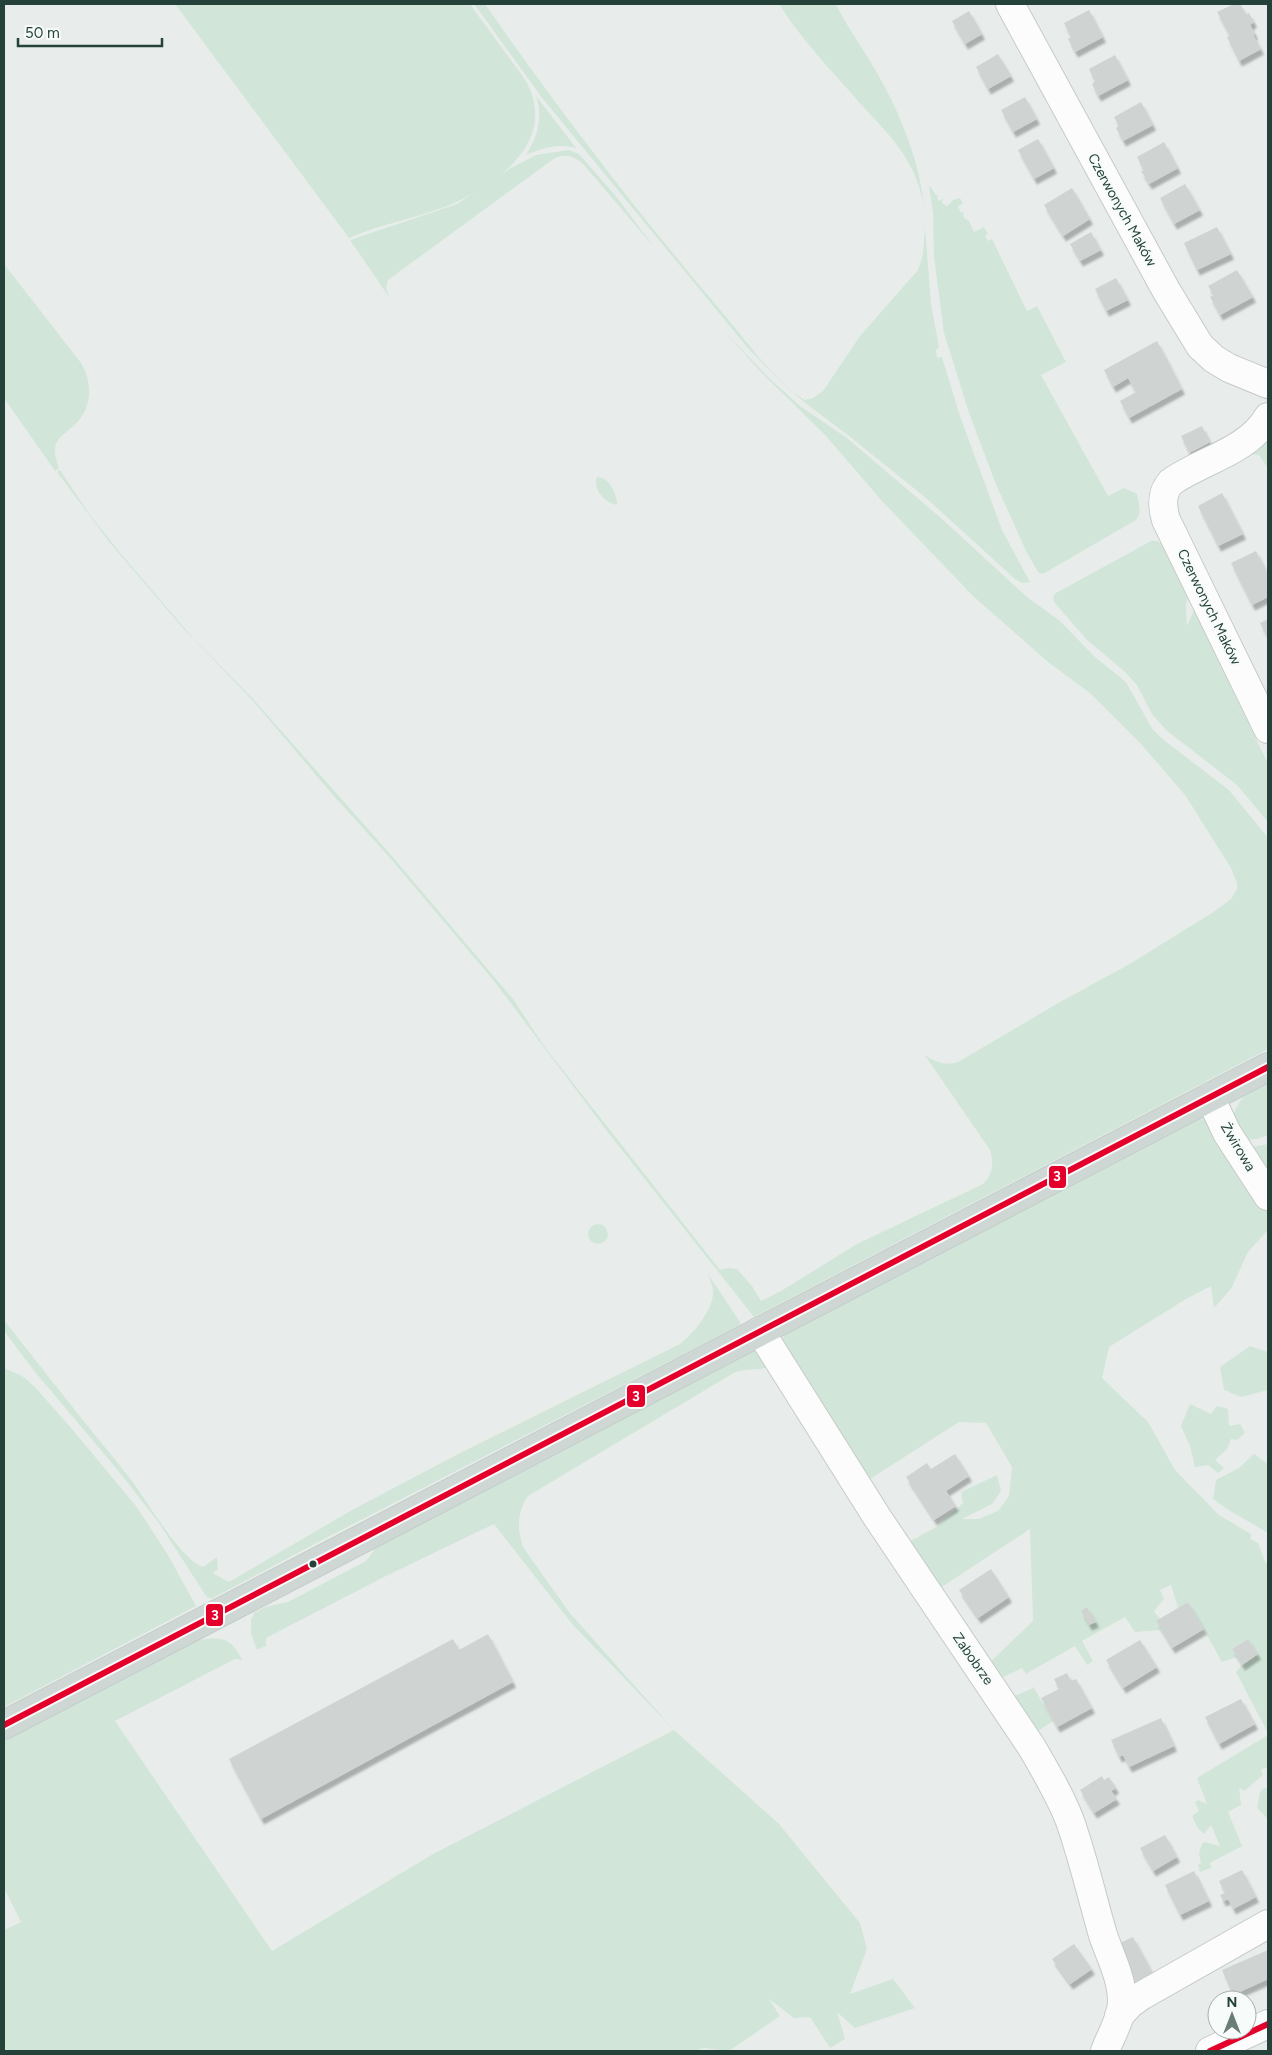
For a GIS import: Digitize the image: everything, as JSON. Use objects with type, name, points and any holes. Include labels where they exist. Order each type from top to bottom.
[{"type":"main road","points":[[4,1725],[1268,1066]]},
{"type":"street","name":"Czerwonych Maków","points":[[1010,4],[1166,290],[1200,346],[1214,359],[1229,368],[1268,384]]},
{"type":"street","name":"Czerwonych Maków","points":[[1268,417],[1262,427],[1247,441],[1172,482],[1164,493],[1163,506],[1166,520],[1268,729]]},
{"type":"street","name":"Żwirowa","points":[[1210,1096],[1227,1133],[1268,1196]]},
{"type":"street","name":"Zabobrze","points":[[760,1331],[877,1517],[994,1689],[1051,1782],[1069,1818],[1122,1995],[1119,2016],[1105,2051]]},
{"type":"street","name":"Zabobrze","points":[[1119,2016],[1141,1996],[1268,1924]]},
{"type":"street","points":[[1210,2051],[1268,2024]]},
{"type":"green space","points":[[175,4],[470,4],[528,85],[532,95],[535,115],[532,134],[523,151],[509,167],[493,181],[475,192],[439,209],[349,238]]},
{"type":"green space","points":[[474,4],[485,4],[572,124],[663,242],[763,362],[785,385],[805,400],[813,398],[823,391],[860,336],[918,270],[923,255],[925,227],[931,304],[939,347],[936,350],[937,358],[942,357],[960,416],[1002,530],[1030,582],[1022,583],[1015,579],[926,498],[804,402],[779,380],[747,347],[543,99]]},
{"type":"green space","points":[[779,4],[836,4],[845,22],[867,55],[901,120],[918,171],[924,205],[914,173],[899,148],[797,30]]},
{"type":"green space","points":[[536,96],[576,148],[550,147],[526,155],[534,141],[538,126],[539,111]]},
{"type":"green space","points":[[569,150],[579,154],[615,195],[654,247],[583,164],[577,159],[567,156],[555,158],[388,280],[386,288],[389,297],[350,240],[457,204],[511,168],[536,155]]},
{"type":"green space","points":[[929,186],[938,196],[937,199],[940,201],[943,198],[942,203],[947,206],[953,200],[960,198],[963,204],[958,206],[961,213],[963,211],[964,218],[969,221],[974,232],[984,227],[988,234],[985,236],[988,241],[992,239],[1027,311],[1037,306],[1066,362],[1041,375],[1108,496],[1124,488],[1137,494],[1140,511],[1136,520],[1043,574],[1038,572],[1026,551],[995,482],[969,413],[944,333],[934,257],[933,213]]},
{"type":"green space","points":[[4,264],[81,363],[89,384],[89,398],[84,412],[80,419],[56,443],[55,449],[59,468],[55,471],[4,398]]},
{"type":"green space","points":[[723,330],[769,378],[800,406],[847,438],[941,518],[1027,597],[1060,621],[1094,656],[1126,682],[1153,730],[1229,790],[1268,838],[1268,1049],[754,1317],[610,1135],[494,981],[254,702],[182,627],[110,543],[57,472],[60,470],[90,515],[193,638],[254,700],[391,855],[513,999],[544,1046],[720,1270],[728,1268],[737,1269],[752,1286],[761,1301],[781,1291],[857,1244],[983,1184],[989,1177],[992,1168],[990,1150],[924,1054],[940,1062],[949,1064],[958,1062],[1060,1002],[1128,965],[1215,911],[1231,899],[1237,889],[1237,883],[1231,868],[1185,795],[1141,744],[1090,693],[1048,662],[973,596],[881,500],[826,436],[760,371]]},
{"type":"green space","points":[[1268,430],[1268,468],[1259,455],[1235,453]]},
{"type":"green space","points":[[597,477],[605,480],[612,487],[617,505],[612,504],[598,491],[596,486]]},
{"type":"green space","points":[[1151,541],[1157,541],[1162,544],[1188,597],[1186,605],[1187,626],[1194,610],[1268,764],[1268,822],[1237,785],[1166,730],[1152,714],[1137,685],[1124,671],[1087,640],[1054,602],[1053,597],[1056,593]]},
{"type":"green space","points":[[1268,1081],[1268,1135],[1257,1139],[1244,1140],[1232,1118],[1238,1104],[1245,1095]]},
{"type":"green space","points":[[1198,1118],[1206,1120],[1268,1209],[1268,1230],[1248,1252],[1231,1289],[1214,1308],[1211,1286],[1186,1299],[1109,1347],[1102,1378],[1148,1422],[1175,1470],[1219,1515],[1251,1534],[1251,1539],[1258,1543],[1266,1564],[1268,1556],[1268,1733],[1236,1672],[1242,1665],[1258,1654],[1248,1639],[1232,1649],[1237,1657],[1222,1662],[1188,1602],[1178,1608],[1171,1585],[1160,1590],[1164,1599],[1154,1611],[1160,1619],[1156,1622],[1161,1630],[1135,1632],[1125,1617],[1082,1641],[1093,1661],[1087,1665],[1075,1646],[1026,1674],[1022,1668],[1001,1678],[990,1662],[1033,1621],[1030,1529],[934,1592],[903,1545],[938,1526],[963,1503],[961,1492],[997,1475],[1001,1491],[992,1504],[962,1519],[979,1519],[998,1511],[1009,1496],[1012,1467],[986,1423],[959,1422],[870,1479],[868,1491],[781,1342],[785,1334]]},
{"type":"green space","points":[[1268,1144],[1268,1182],[1245,1148]]},
{"type":"green space","points":[[594,1224],[602,1224],[608,1230],[608,1238],[602,1244],[594,1244],[588,1238],[588,1230]]},
{"type":"green space","points":[[708,1274],[740,1322],[740,1325],[211,1599],[206,1596],[159,1523],[116,1468],[35,1372],[4,1331],[4,1320],[129,1477],[184,1553],[203,1567],[217,1557],[218,1569],[213,1573],[229,1582],[352,1510],[462,1452],[680,1344],[697,1327],[710,1306],[713,1292]]},
{"type":"green space","points":[[1250,1346],[1268,1352],[1268,1390],[1241,1397],[1224,1390],[1220,1367]]},
{"type":"green space","points":[[755,1349],[761,1351],[771,1366],[732,1374],[528,1496],[520,1514],[519,1527],[523,1547],[569,1612],[674,1730],[573,1625],[494,1524],[386,1576],[266,1638],[266,1646],[257,1650],[251,1633],[251,1620],[254,1613],[265,1607],[288,1602],[366,1561],[377,1546]]},
{"type":"green space","points":[[4,1368],[22,1376],[33,1385],[136,1506],[168,1555],[196,1606],[4,1707]]},
{"type":"green space","points":[[1190,1404],[1211,1414],[1217,1406],[1228,1409],[1229,1426],[1240,1424],[1245,1433],[1237,1440],[1231,1439],[1227,1449],[1215,1460],[1224,1468],[1218,1473],[1208,1465],[1195,1467],[1190,1446],[1181,1426]]},
{"type":"green space","points":[[1254,1454],[1268,1464],[1268,1533],[1213,1499],[1216,1480],[1239,1468]]},
{"type":"green space","points":[[216,1638],[222,1639],[233,1646],[243,1660],[235,1659],[115,1721],[272,1951],[433,1854],[674,1730],[779,1824],[860,1923],[867,1949],[850,1994],[893,1979],[915,2008],[855,2028],[837,2012],[845,2039],[830,2048],[810,2017],[794,2018],[769,1999],[780,2016],[729,2051],[703,2048],[696,2051],[4,2051],[4,1930],[21,1922],[4,1888],[4,1736],[188,1642]]},
{"type":"green space","points":[[1033,1686],[1053,1721],[1032,1735],[1008,1699],[1033,1688]]},
{"type":"green space","points":[[1268,1735],[1268,1768],[1261,1769],[1263,1775],[1244,1791],[1239,1787],[1241,1805],[1228,1812],[1242,1846],[1210,1863],[1211,1868],[1200,1872],[1198,1865],[1201,1863],[1199,1853],[1203,1842],[1220,1846],[1211,1825],[1204,1834],[1197,1827],[1192,1816],[1199,1811],[1195,1802],[1198,1800],[1207,1804],[1197,1778]]},
{"type":"green space","points":[[1264,1788],[1268,1789],[1268,1819],[1257,1808],[1260,1792]]},
{"type":"building","points":[[1234,4],[1240,4],[1246,14],[1249,13],[1254,22],[1250,25],[1255,34],[1253,35],[1261,49],[1239,61],[1227,37],[1230,36],[1217,12]]},
{"type":"building","points":[[1089,10],[1103,37],[1075,52],[1068,39],[1071,37],[1064,23]]},
{"type":"building","points":[[969,11],[982,34],[965,44],[952,21]]},
{"type":"building","points":[[998,54],[1011,76],[988,89],[976,67]]},
{"type":"building","points":[[1115,55],[1128,80],[1098,96],[1092,84],[1095,81],[1089,69]]},
{"type":"building","points":[[1025,97],[1037,119],[1013,132],[1001,110]]},
{"type":"building","points":[[1141,102],[1153,125],[1123,141],[1116,128],[1119,126],[1114,117]]},
{"type":"building","points":[[1038,139],[1054,168],[1034,179],[1018,150]]},
{"type":"building","points":[[1164,142],[1178,168],[1149,184],[1141,171],[1144,170],[1137,157]]},
{"type":"building","points":[[1185,184],[1200,210],[1174,224],[1160,198]]},
{"type":"building","points":[[1072,188],[1090,219],[1063,236],[1044,205]]},
{"type":"building","points":[[1217,227],[1231,254],[1197,270],[1184,243]]},
{"type":"building","points":[[1091,232],[1101,250],[1080,261],[1070,244]]},
{"type":"building","points":[[1237,270],[1253,297],[1220,315],[1210,297],[1214,295],[1208,286]]},
{"type":"building","points":[[1116,278],[1128,300],[1106,311],[1095,289]]},
{"type":"building","points":[[1157,341],[1182,389],[1129,418],[1120,401],[1136,392],[1128,378],[1113,387],[1104,370]]},
{"type":"building","points":[[1202,426],[1210,442],[1189,453],[1181,436]]},
{"type":"building","points":[[1222,493],[1243,534],[1218,546],[1198,506]]},
{"type":"building","points":[[1256,551],[1268,575],[1268,597],[1252,605],[1231,563]]},
{"type":"building","points":[[1268,619],[1268,639],[1260,623]]},
{"type":"building","points":[[955,1454],[969,1476],[946,1491],[956,1506],[934,1520],[906,1477],[927,1463],[931,1469]]},
{"type":"building","points":[[991,1569],[1009,1597],[978,1618],[959,1590]]},
{"type":"building","points":[[1188,1602],[1204,1629],[1172,1648],[1156,1621]]},
{"type":"building","points":[[1087,1607],[1096,1622],[1089,1625],[1081,1611]]},
{"type":"building","points":[[488,1634],[513,1682],[261,1819],[229,1759],[453,1639],[459,1650]]},
{"type":"building","points":[[1248,1639],[1258,1654],[1242,1665],[1232,1649]]},
{"type":"building","points":[[1140,1640],[1157,1667],[1123,1688],[1106,1660]]},
{"type":"building","points":[[1067,1673],[1071,1681],[1076,1679],[1092,1708],[1057,1727],[1041,1698],[1059,1689],[1054,1679]]},
{"type":"building","points":[[1241,1699],[1255,1724],[1219,1744],[1205,1717]]},
{"type":"building","points":[[1161,1718],[1174,1746],[1129,1767],[1123,1755],[1119,1757],[1111,1740]]},
{"type":"building","points":[[1102,1776],[1104,1780],[1109,1777],[1116,1788],[1111,1791],[1117,1799],[1094,1813],[1080,1790]]},
{"type":"building","points":[[1165,1835],[1177,1857],[1153,1871],[1140,1848]]},
{"type":"building","points":[[1242,1870],[1256,1897],[1233,1909],[1228,1899],[1223,1901],[1220,1895],[1225,1893],[1219,1881]]},
{"type":"building","points":[[1194,1871],[1209,1901],[1180,1915],[1165,1885]]},
{"type":"building","points":[[1133,1937],[1157,1981],[1134,1995],[1116,1945]]},
{"type":"building","points":[[1074,1944],[1092,1969],[1070,1984],[1052,1959]]},
{"type":"building","points":[[1268,1950],[1268,1979],[1244,1990],[1231,1990],[1222,1970]]},
{"type":"transit line","name":"3","points":[[4,1725],[1268,1067]]},
{"type":"transit line","name":"3","points":[[1210,2051],[1268,2024]]}]
